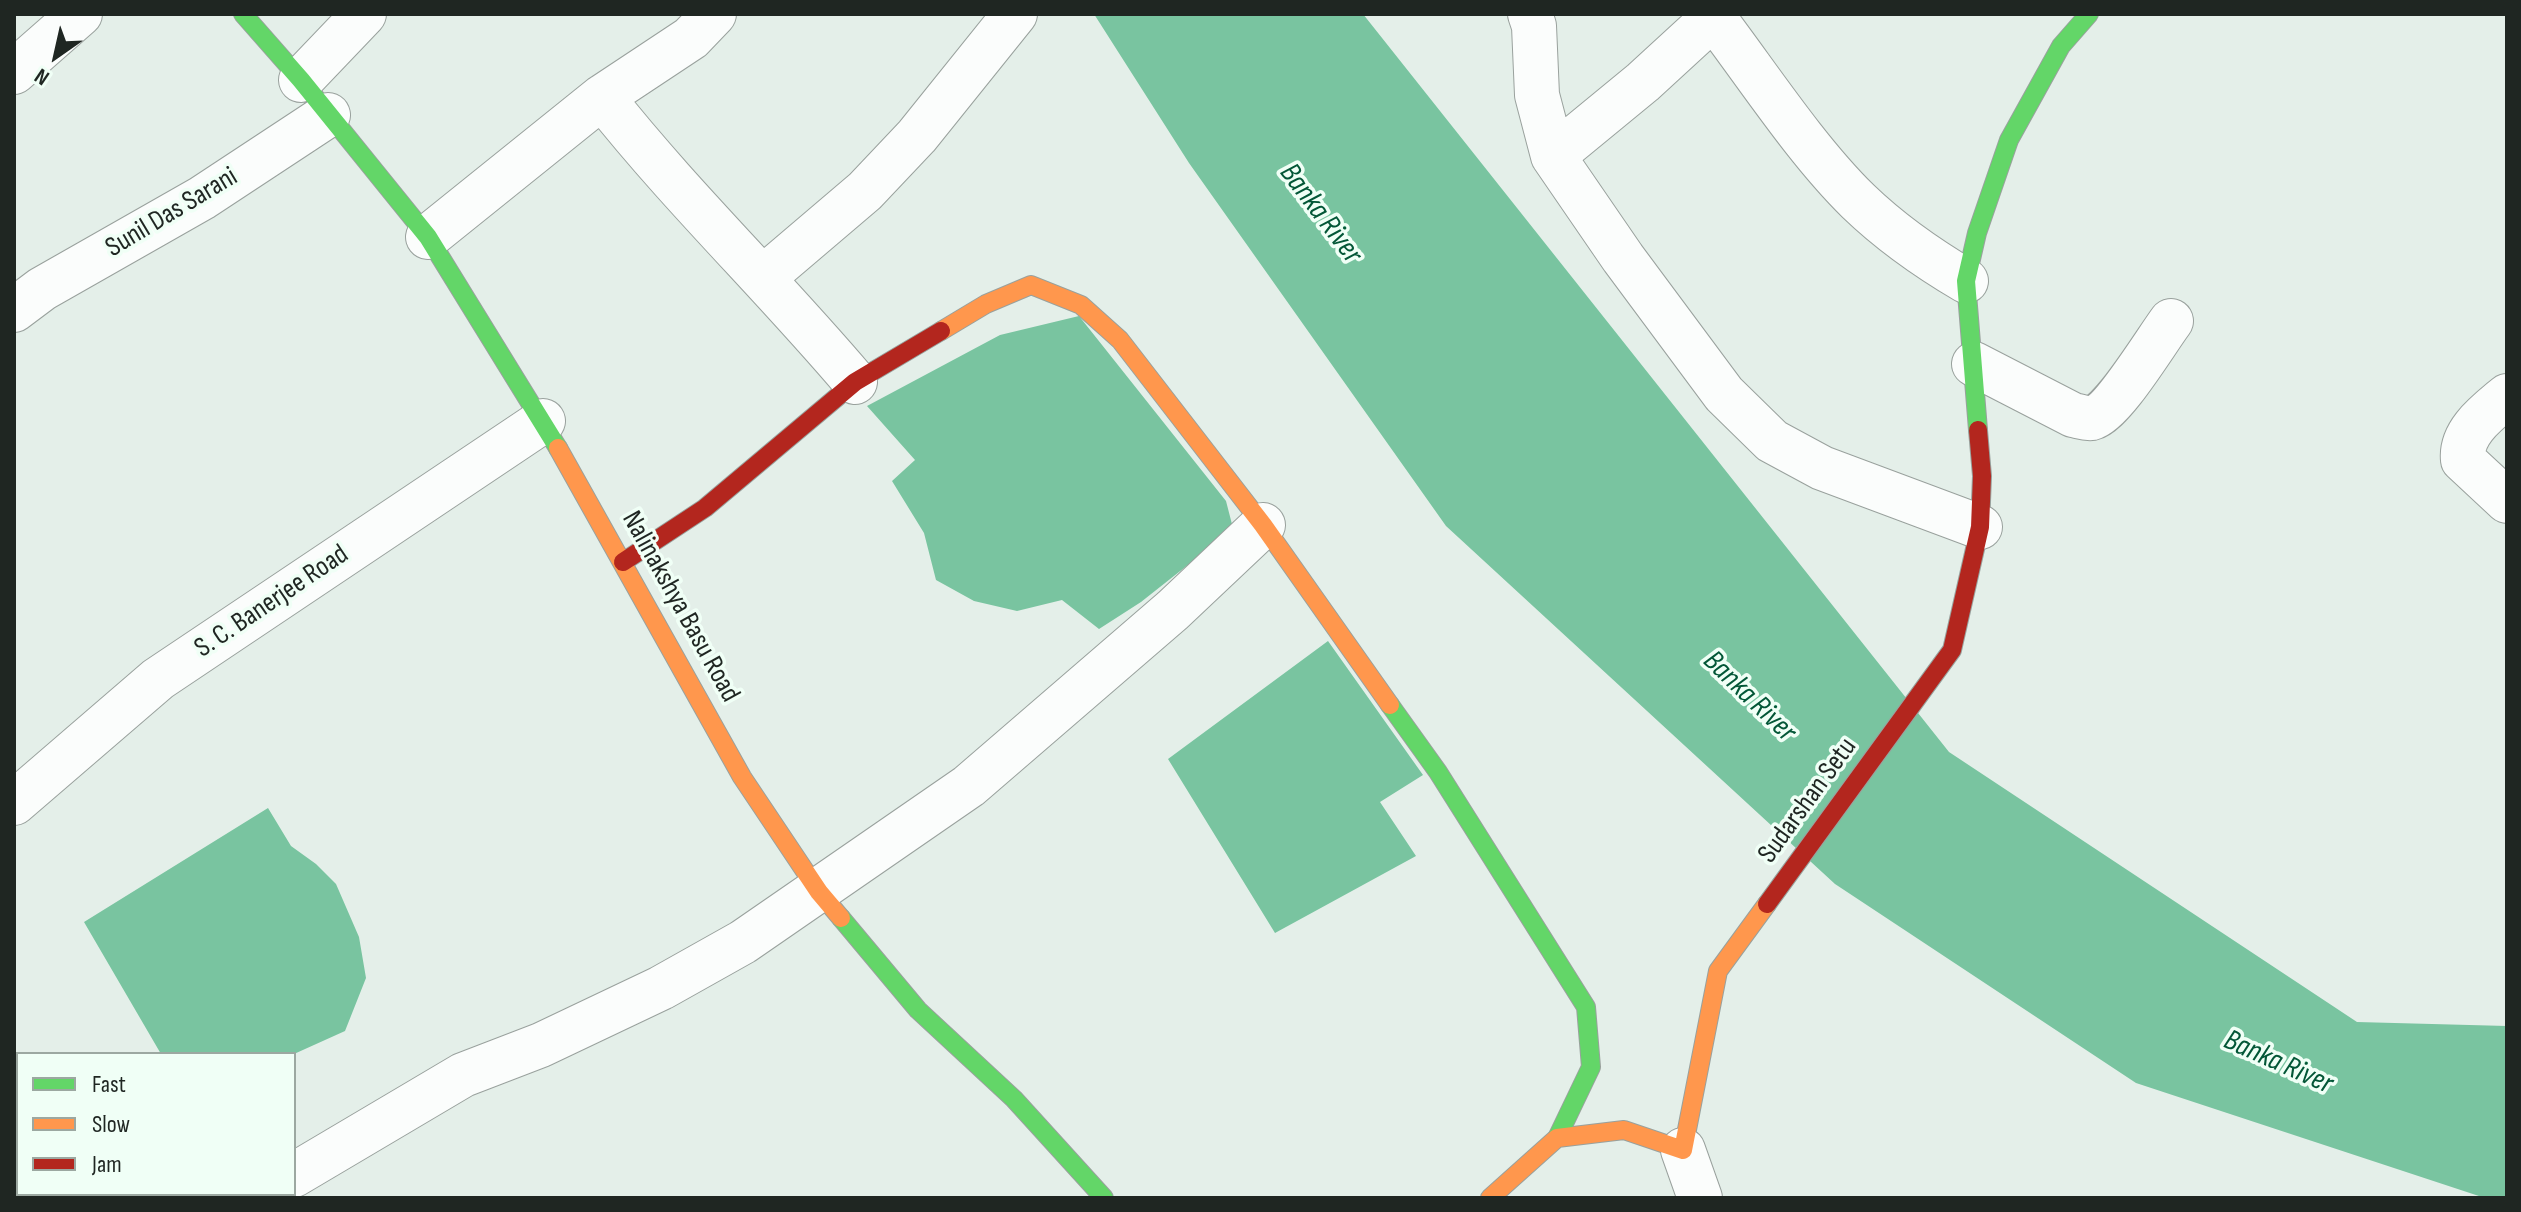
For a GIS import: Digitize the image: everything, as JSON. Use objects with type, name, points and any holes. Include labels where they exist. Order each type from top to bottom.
[{"type":"street","points":[[14,72],[80,14]]},
{"type":"street","name":"Nalinakshya Basu Road","points":[[243,14],[301,80],[428,237],[543,421],[742,777],[819,892],[918,1010],[1014,1099],[1104,1198]]},
{"type":"street","points":[[301,80],[364,14]]},
{"type":"street","points":[[428,237],[602,97],[691,38],[714,14]]},
{"type":"street","points":[[764,277],[865,191],[917,136],[1015,14]]},
{"type":"street","points":[[1530,14],[1534,26],[1537,95],[1553,156],[1623,258],[1724,394],[1772,441],[1822,468],[1980,527]]},
{"type":"street","points":[[1553,156],[1643,82],[1716,16],[1816,152],[1857,200],[1934,262],[1966,281]]},
{"type":"street","name":"Sudarshan Setu","points":[[1683,1150],[1718,971],[1943,664],[1958,632],[1980,527],[1982,476],[1966,281],[1977,233],[2009,140],[2061,46],[2082,17]]},
{"type":"street","points":[[602,97],[647,154],[764,277],[855,382]]},
{"type":"street","name":"Sunil Das Sarani","points":[[14,310],[42,289],[202,198],[328,115]]},
{"type":"street","points":[[623,562],[705,508],[855,382],[986,304],[1031,285],[1081,305],[1120,340],[1263,525],[1438,772],[1586,1007],[1591,1067],[1557,1138],[1490,1198]]},
{"type":"street","points":[[1974,364],[2073,415],[2090,419],[2103,412],[2120,393],[2171,321]]},
{"type":"street","points":[[2507,396],[2469,432],[2462,448],[2463,460],[2507,501]]},
{"type":"street","name":"S. C. Banerjee Road","points":[[14,803],[158,679],[543,421]]},
{"type":"street","points":[[296,1174],[463,1075],[541,1045],[661,988],[743,942],[819,892],[969,786],[1173,610],[1263,525]]},
{"type":"street","points":[[1557,1138],[1624,1130],[1683,1150],[1700,1198]]},
{"type":"water","name":"Banka River","points":[[1094,14],[1363,14],[1949,752],[2357,1022],[2507,1026],[2507,1198],[2485,1198],[2136,1083],[1835,884],[1446,526],[1189,163]]},
{"type":"water","points":[[1079,316],[1226,501],[1234,532],[1141,602],[1099,629],[1062,600],[1017,611],[974,601],[936,580],[924,533],[892,481],[915,460],[867,406],[1000,335]]},
{"type":"water","points":[[1328,641],[1423,775],[1380,802],[1416,856],[1275,933],[1168,759]]},
{"type":"water","points":[[268,808],[291,846],[336,884],[359,937],[366,978],[345,1031],[296,1053],[160,1052],[84,922]]},
{"type":"traffic: fast","points":[[243,14],[301,80],[428,237],[558,448]]},
{"type":"traffic: fast","points":[[1978,430],[1966,281],[1977,233],[2009,140],[2061,46],[2089,14]]},
{"type":"traffic: fast","points":[[1390,705],[1438,772],[1586,1007],[1591,1067],[1557,1138]]},
{"type":"traffic: fast","points":[[841,918],[918,1010],[1014,1099],[1104,1198]]},
{"type":"traffic: slow","points":[[941,331],[986,304],[1031,285],[1081,305],[1120,340],[1263,525],[1390,705]]},
{"type":"traffic: slow","points":[[558,448],[742,777],[819,892],[841,918]]},
{"type":"traffic: slow","points":[[1490,1198],[1557,1138],[1624,1130],[1683,1150],[1718,971],[1767,904]]},
{"type":"traffic: jam","points":[[623,562],[705,508],[855,382],[941,331]]},
{"type":"traffic: jam","points":[[1767,904],[1952,650],[1980,527],[1982,476],[1978,430]]}]
